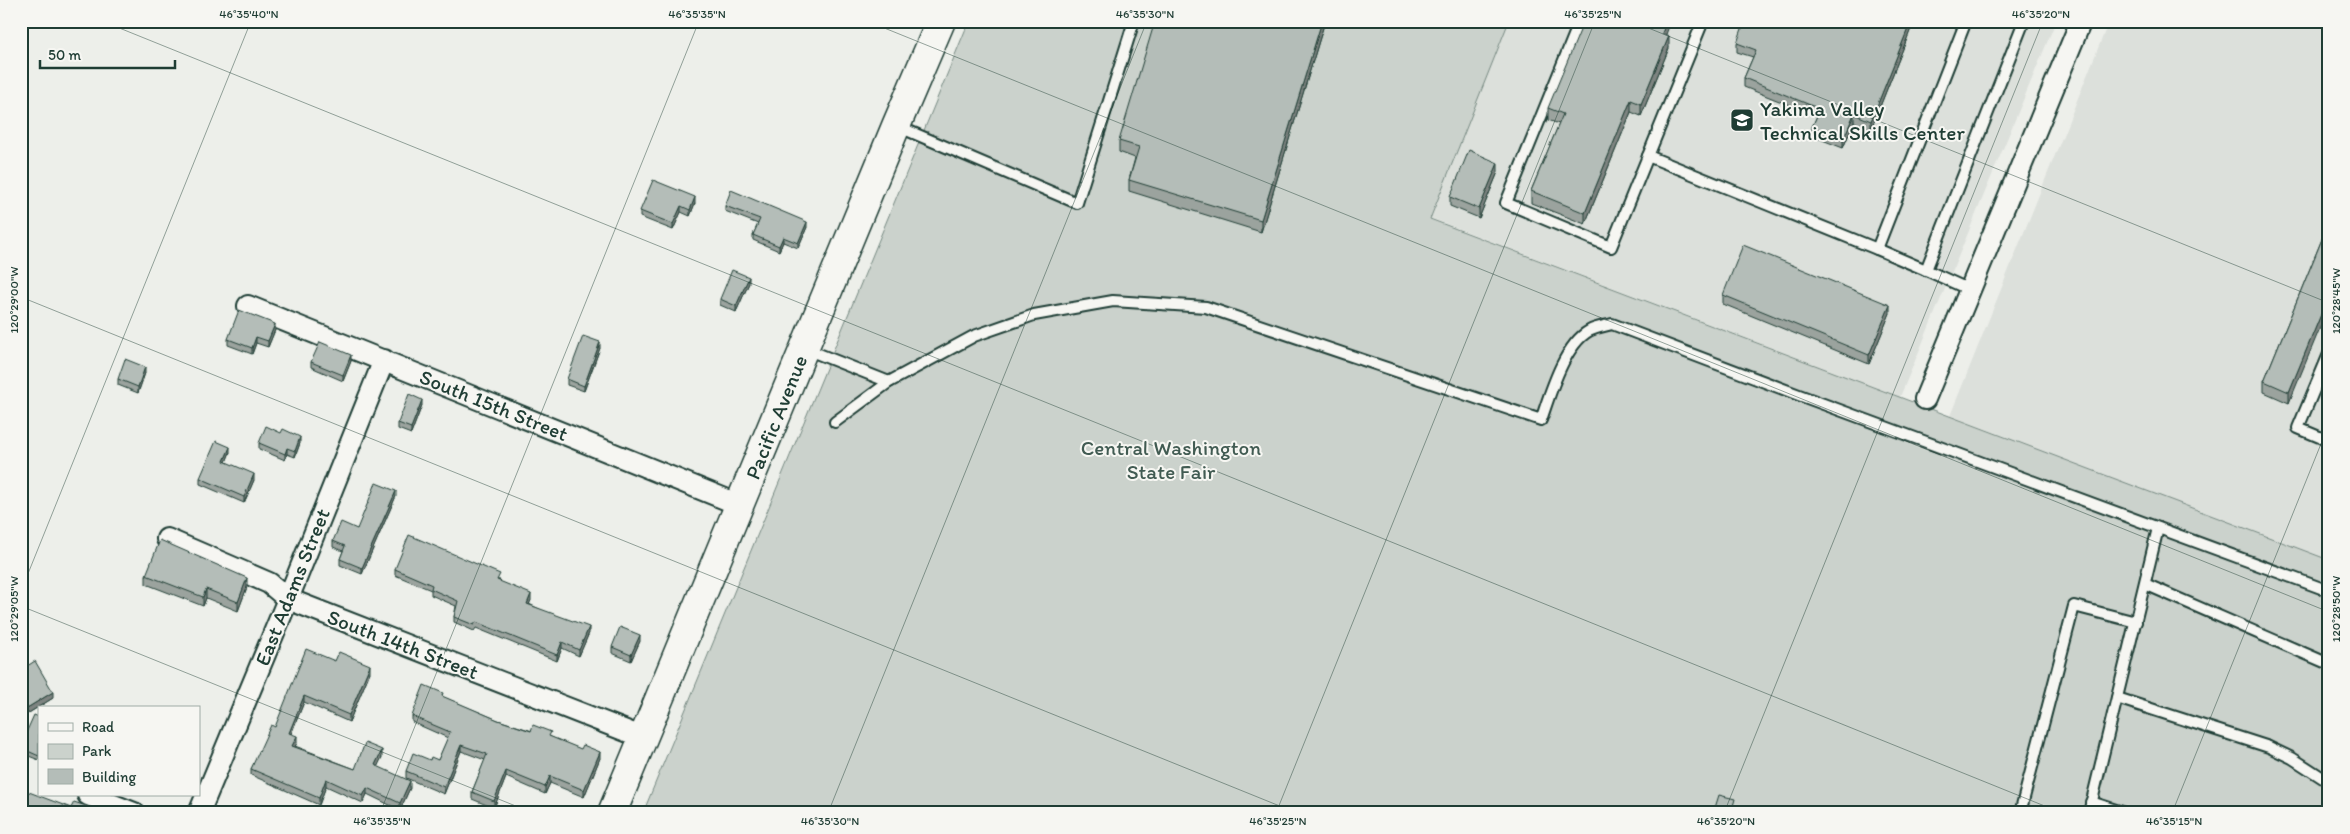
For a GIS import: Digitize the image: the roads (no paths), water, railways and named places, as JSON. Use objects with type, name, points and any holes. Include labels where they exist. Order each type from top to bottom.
[{"type":"street","name":"Pacific Avenue","points":[[612,813],[941,21]]},
{"type":"street","points":[[1925,399],[2081,21]]},
{"type":"street","name":"South 15th Street","points":[[248,306],[740,506]]},
{"type":"street","name":"East Adams Street","points":[[199,813],[384,360]]},
{"type":"street","name":"South 14th Street","points":[[167,539],[268,583],[288,598],[644,738]]},
{"type":"street","points":[[91,796],[134,813]]},
{"type":"lane","points":[[896,126],[1077,203],[1134,21]]},
{"type":"lane","points":[[1580,21],[1506,204],[1611,247],[1703,21]]},
{"type":"lane","points":[[1877,250],[1966,21]]},
{"type":"lane","points":[[1926,270],[2024,21]]},
{"type":"lane","points":[[1648,156],[1926,270],[1970,290]]},
{"type":"lane","points":[[835,422],[889,382],[974,336],[1034,315],[1113,301],[1206,307],[1541,420],[1554,380],[1566,355],[1588,331],[1612,324],[1799,396],[2329,591]]},
{"type":"lane","points":[[804,348],[889,382]]},
{"type":"lane","points":[[2329,354],[2298,428],[2329,441]]},
{"type":"lane","points":[[2089,813],[2158,528]]},
{"type":"lane","points":[[2145,584],[2329,664]]},
{"type":"lane","points":[[2020,813],[2074,606],[2136,622]]},
{"type":"lane","points":[[2117,698],[2269,747],[2292,758],[2329,782]]},
{"type":"lane","points":[[2092,802],[2126,813]]},
{"type":"place","name":"Yakima Valley Technical Skills Center","points":[[1742,120]]},
{"type":"park label","name":"Central Washington State Fair","points":[[1171,459]]}]
